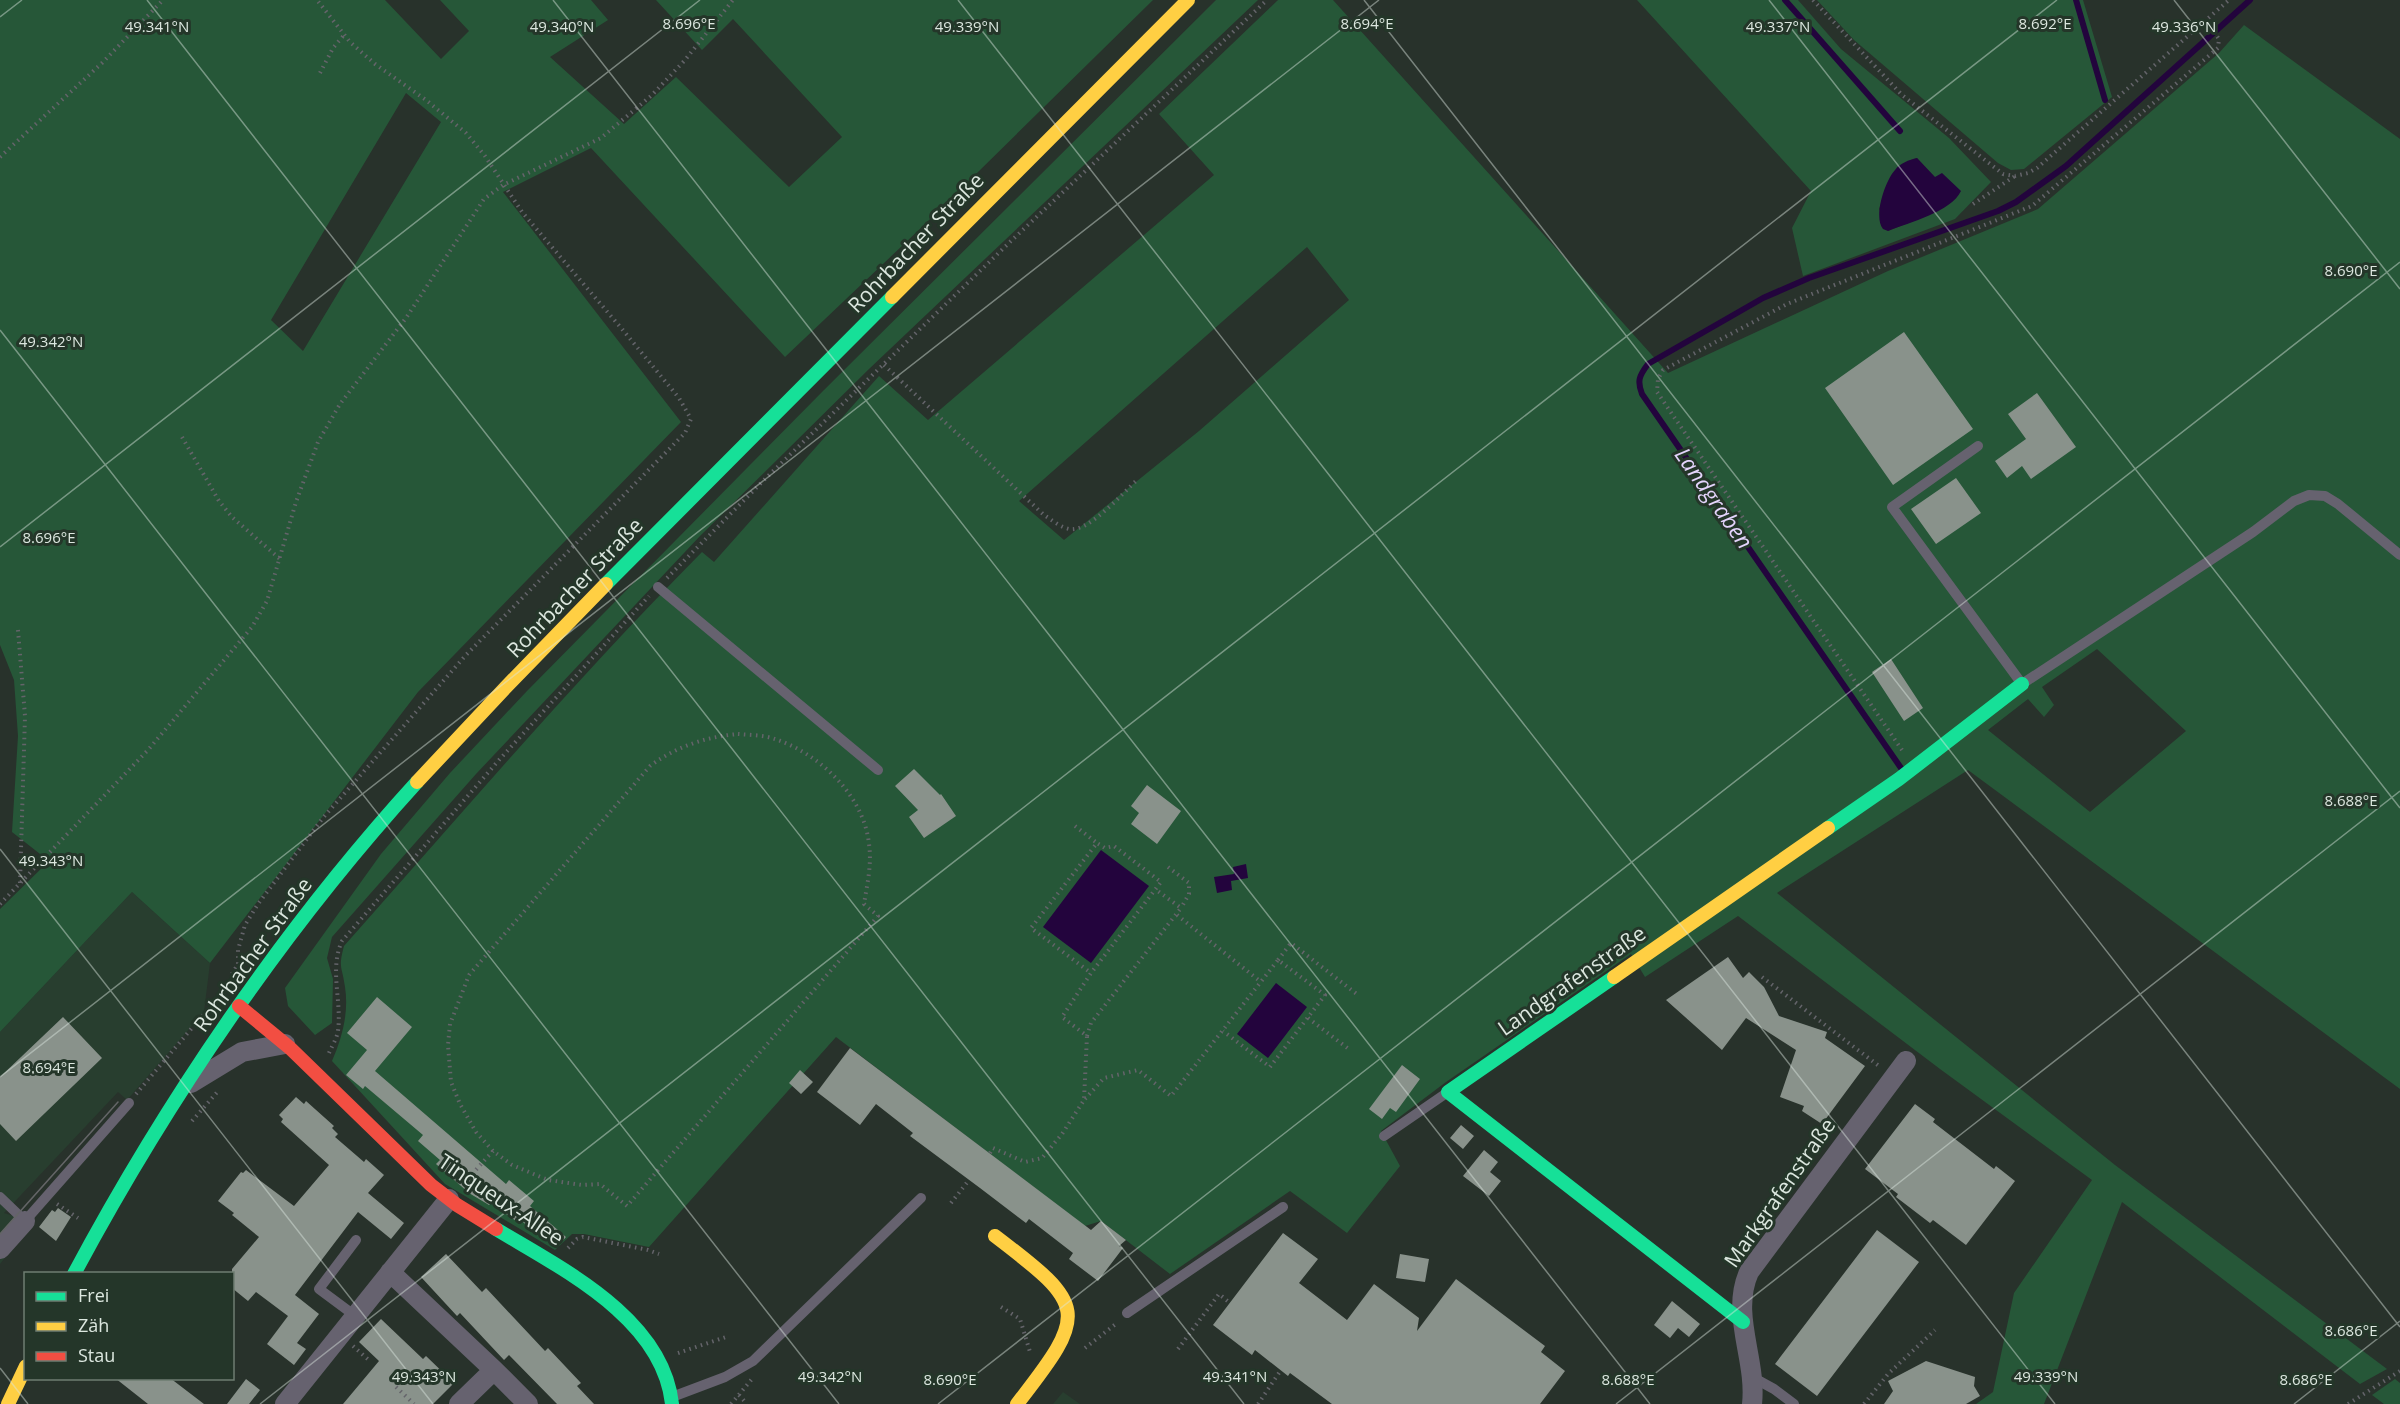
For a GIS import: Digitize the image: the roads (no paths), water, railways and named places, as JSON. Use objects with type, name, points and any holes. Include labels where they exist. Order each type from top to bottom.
[{"type":"street","name":"Rohrbacher Straße","points":[[75,1272],[97,1230],[184,1088],[239,1006],[368,838],[468,729],[632,559],[1188,0]]},
{"type":"street","name":"Landgrafenstraße","points":[[1448,1092],[1907,772],[2022,684]]},
{"type":"street","name":"Tinqueux-Allee","points":[[239,1006],[272,1030],[432,1186],[454,1194],[586,1285],[634,1325],[657,1360],[672,1401]]},
{"type":"street","points":[[184,1088],[242,1052],[285,1044]]},
{"type":"street","name":"Markgrafenstraße","points":[[1752,1404],[1752,1377],[1741,1301],[1743,1285],[1749,1272],[1906,1061]]},
{"type":"street","points":[[1448,1092],[1743,1322]]},
{"type":"street","points":[[285,1404],[354,1315],[454,1194]]},
{"type":"street","points":[[0,1249],[25,1221]]},
{"type":"street","points":[[995,1236],[1055,1283],[1064,1293],[1071,1308],[1072,1321],[1066,1337],[1052,1360],[1017,1404]]},
{"type":"street","points":[[390,1272],[528,1404]]},
{"type":"street","points":[[8,1404],[24,1370]]},
{"type":"street","points":[[459,1404],[494,1370]]},
{"type":"lane","points":[[1978,446],[1892,507],[2022,684],[2253,532],[2294,501],[2309,495],[2325,496],[2338,504],[2400,555]]},
{"type":"lane","points":[[658,587],[878,770]]},
{"type":"lane","points":[[1383,1136],[1448,1092]]},
{"type":"lane","points":[[0,1197],[25,1221],[129,1103]]},
{"type":"lane","points":[[672,1401],[725,1377],[753,1361],[921,1198]]},
{"type":"lane","points":[[1124,1317],[1283,1208]]},
{"type":"lane","points":[[354,1315],[319,1289],[356,1240]]},
{"type":"lane","points":[[1752,1377],[1774,1389],[1794,1404]]},
{"type":"waterway","points":[[1785,0],[1900,131]]},
{"type":"waterway","name":"Landgraben","points":[[2076,0],[2105,100]]},
{"type":"waterway","name":"Landgraben","points":[[1901,768],[1642,394],[1639,382],[1641,375],[1648,364],[1763,298],[1809,278],[1998,211],[2016,202],[2066,166],[2250,0]]},
{"type":"tram line","points":[[0,1234],[118,1102]]}]
